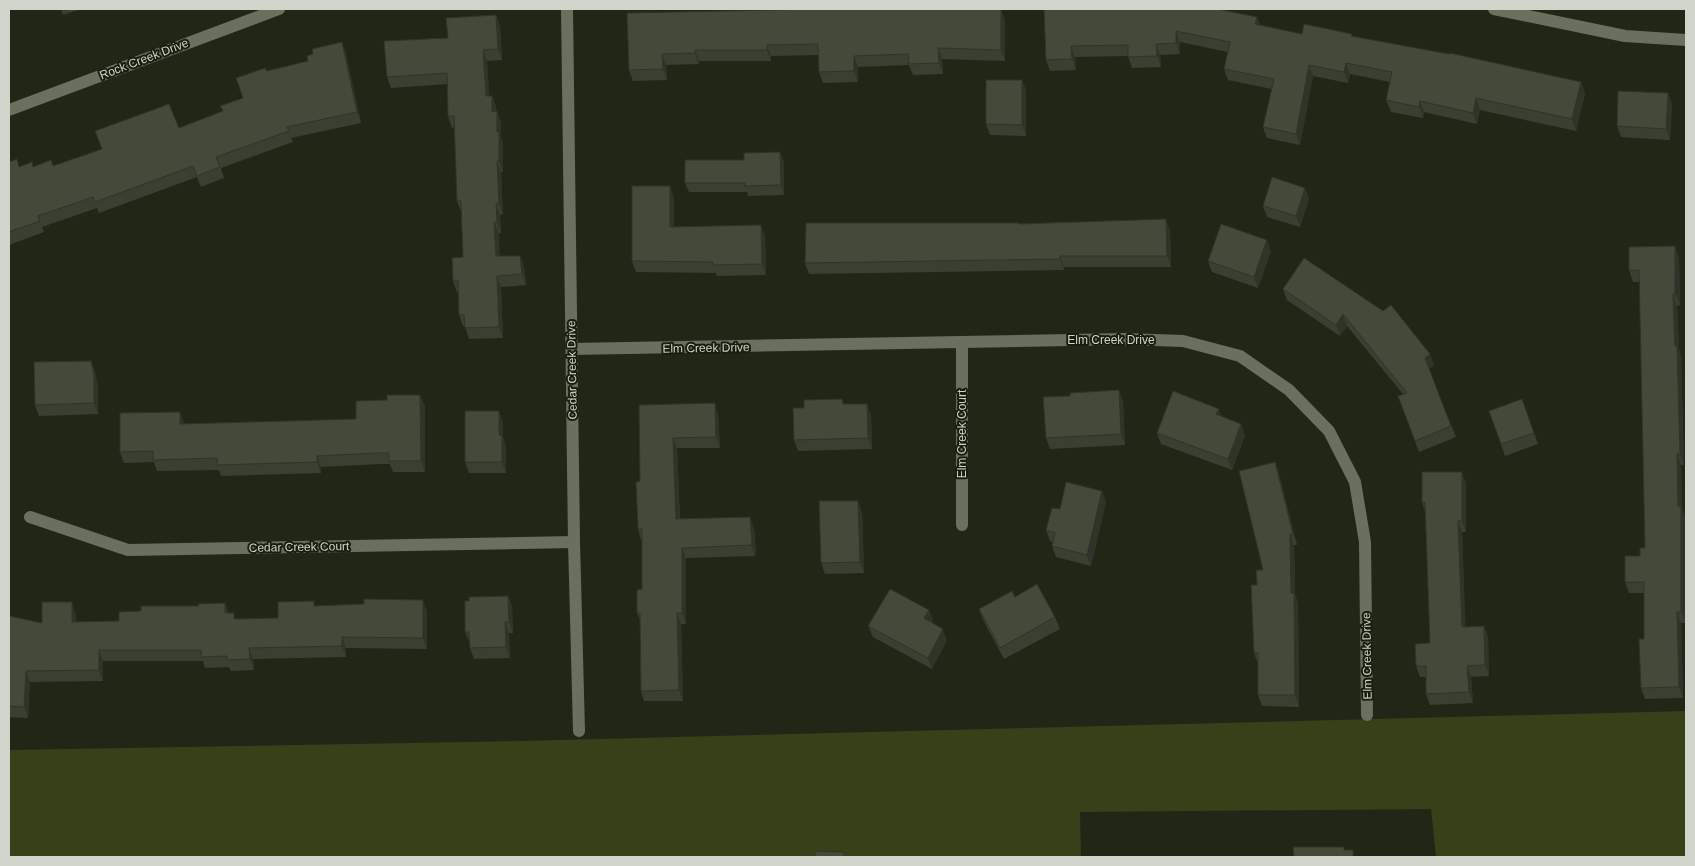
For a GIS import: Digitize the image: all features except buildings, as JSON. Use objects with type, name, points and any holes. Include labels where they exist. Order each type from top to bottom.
[{"type":"street","name":"Rock Creek Drive","points":[[9,110],[279,9]]},
{"type":"street","name":"Cedar Creek Drive","points":[[567,9],[574,542],[579,731]]},
{"type":"street","points":[[1494,9],[1626,36],[1686,40]]},
{"type":"street","name":"Elm Creek Drive","points":[[572,349],[1125,339],[1183,341],[1240,356],[1289,390],[1329,431],[1355,482],[1365,542],[1367,715]]},
{"type":"street","name":"Elm Creek Court","points":[[962,343],[962,525]]},
{"type":"street","name":"Cedar Creek Court","points":[[30,517],[128,550],[574,542]]},
{"type":"green space","points":[[1686,711],[1686,857],[1436,857],[1431,809],[1080,812],[1081,857],[9,857],[9,750],[522,741]]}]
